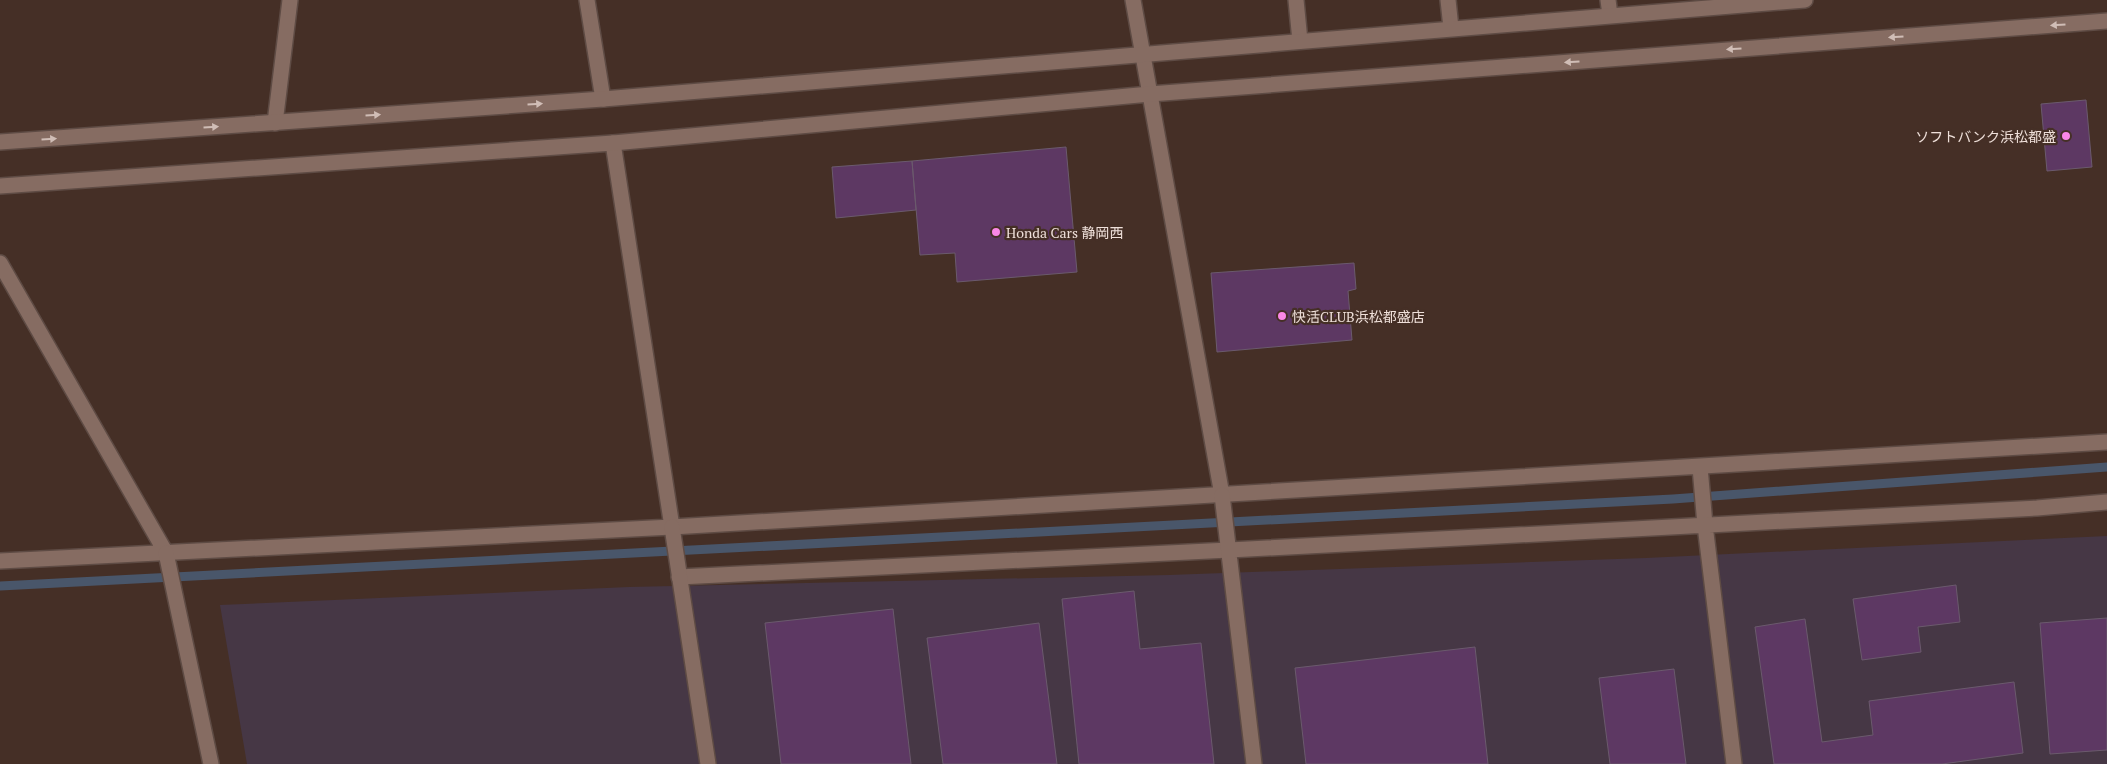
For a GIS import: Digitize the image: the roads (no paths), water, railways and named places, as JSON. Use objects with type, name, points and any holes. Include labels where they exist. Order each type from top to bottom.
[{"type":"street","points":[[275,122],[290,0]]},
{"type":"street","points":[[587,0],[603,99]]},
{"type":"street","points":[[1133,0],[1222,495],[1254,764]]},
{"type":"street","points":[[1296,0],[1300,41]]},
{"type":"street","points":[[1448,0],[1451,28]]},
{"type":"street","points":[[1608,0],[1610,15]]},
{"type":"street","points":[[0,142],[603,99],[1143,53],[1805,0]]},
{"type":"street","points":[[0,186],[613,143],[1150,94],[2107,21]]},
{"type":"street","points":[[613,143],[708,764]]},
{"type":"street","points":[[0,263],[166,553],[211,764]]},
{"type":"street","points":[[0,560],[672,527],[2107,442]]},
{"type":"street","points":[[1700,466],[1704,525],[1734,764]]},
{"type":"street","points":[[679,578],[2037,508],[2107,502]]},
{"type":"waterway","points":[[0,586],[1673,499],[2107,467]]},
{"type":"place","name":"ソフトバンク浜松都盛","points":[[2066,136]]},
{"type":"place","name":"Honda Cars 静岡西","points":[[996,232]]},
{"type":"place","name":"快活CLUB浜松都盛店","points":[[1282,316]]}]
